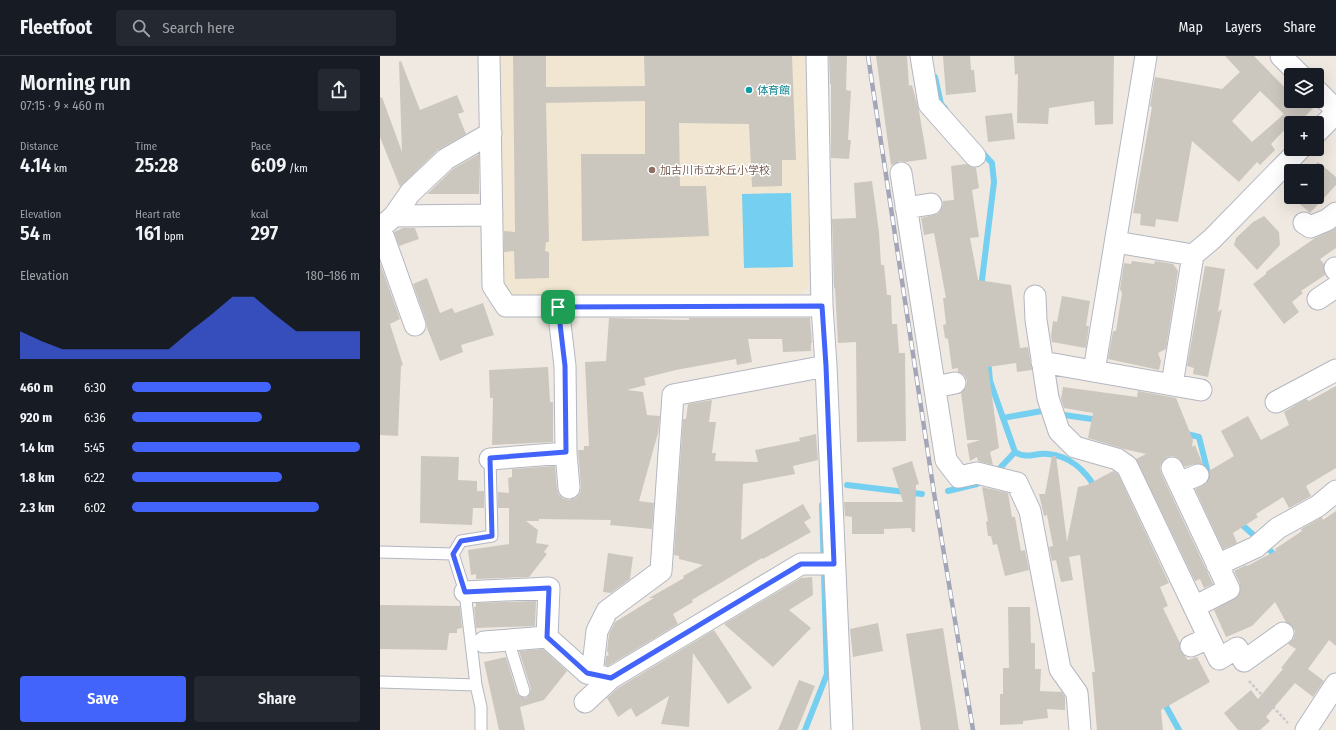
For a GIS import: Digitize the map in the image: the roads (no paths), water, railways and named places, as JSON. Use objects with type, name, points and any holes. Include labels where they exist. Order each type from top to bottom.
[{"type":"street","points":[[489,56],[493,286],[506,306],[822,306]]},
{"type":"street","points":[[817,56],[822,306],[826,366],[826,564],[842,730]]},
{"type":"street","points":[[921,56],[929,104],[975,156]]},
{"type":"street","points":[[1094,371],[1146,56]]},
{"type":"street","points":[[1281,56],[1293,68]]},
{"type":"street","points":[[1324,98],[1336,111],[1324,124]]},
{"type":"street","points":[[385,224],[410,193],[446,159],[491,133]]},
{"type":"street","points":[[1172,385],[1193,255],[1212,239],[1293,156]]},
{"type":"street","points":[[901,173],[946,460],[959,477],[977,473],[1017,483],[1030,511],[1060,669],[1077,693],[1080,730]]},
{"type":"street","points":[[906,208],[931,204]]},
{"type":"street","points":[[1304,223],[1310,227],[1327,220],[1336,213]]},
{"type":"street","points":[[385,224],[492,215]]},
{"type":"street","points":[[385,224],[415,325]]},
{"type":"street","points":[[1116,242],[1193,255]]},
{"type":"street","points":[[1318,299],[1336,275]]},
{"type":"street","points":[[1035,296],[1036,320],[1048,398],[1059,431],[1075,447],[1117,459],[1127,466],[1194,607],[1200,642],[1219,659],[1237,648],[1244,661],[1283,633]]},
{"type":"street","points":[[558,307],[565,366],[566,452],[569,488]]},
{"type":"street","points":[[1042,362],[1201,390]]},
{"type":"street","points":[[602,676],[597,631],[608,611],[661,571],[672,395],[826,366]]},
{"type":"street","points":[[1276,402],[1336,370]]},
{"type":"street","points":[[935,387],[955,383]]},
{"type":"street","points":[[490,458],[566,452]]},
{"type":"street","points":[[1194,607],[1229,589],[1216,565],[1176,476],[1198,475]]},
{"type":"street","points":[[1216,565],[1256,547],[1278,528],[1318,506],[1336,491]]},
{"type":"street","points":[[585,702],[602,676],[801,564],[826,564]]},
{"type":"street","points":[[465,592],[549,588],[547,637]]},
{"type":"street","points":[[484,642],[547,637],[587,673],[602,676]]},
{"type":"street","points":[[1298,728],[1336,684]]},
{"type":"lane","points":[[481,730],[481,708],[476,685],[465,592],[453,554],[461,541],[492,536],[490,458]]},
{"type":"lane","points":[[380,552],[453,554]]},
{"type":"lane","points":[[508,640],[524,691]]},
{"type":"lane","points":[[380,682],[476,685]]},
{"type":"water","points":[[791,193],[793,267],[744,268],[742,194]]},
{"type":"waterway","points":[[935,77],[941,104],[945,108]]},
{"type":"waterway","points":[[980,150],[992,163],[994,182],[981,288]]},
{"type":"waterway","points":[[988,359],[990,381],[1015,452],[1028,456],[1044,454],[1056,455],[1070,461],[1087,476],[1096,489]]},
{"type":"waterway","points":[[1003,418],[1042,411]]},
{"type":"waterway","points":[[1064,415],[1099,420]]},
{"type":"waterway","points":[[1183,433],[1199,437],[1211,485]]},
{"type":"waterway","points":[[1000,468],[1015,452]]},
{"type":"waterway","points":[[948,491],[977,484]]},
{"type":"waterway","points":[[847,485],[922,494]]},
{"type":"waterway","points":[[805,730],[827,674],[822,505]]},
{"type":"waterway","points":[[1239,522],[1277,558]]},
{"type":"waterway","points":[[1163,701],[1179,730]]},
{"type":"railway","points":[[868,56],[934,493],[973,730]]},
{"type":"place","name":"体育館","points":[[749,90]]},
{"type":"place","name":"加古川市立氷丘小学校","points":[[652,170]]}]
